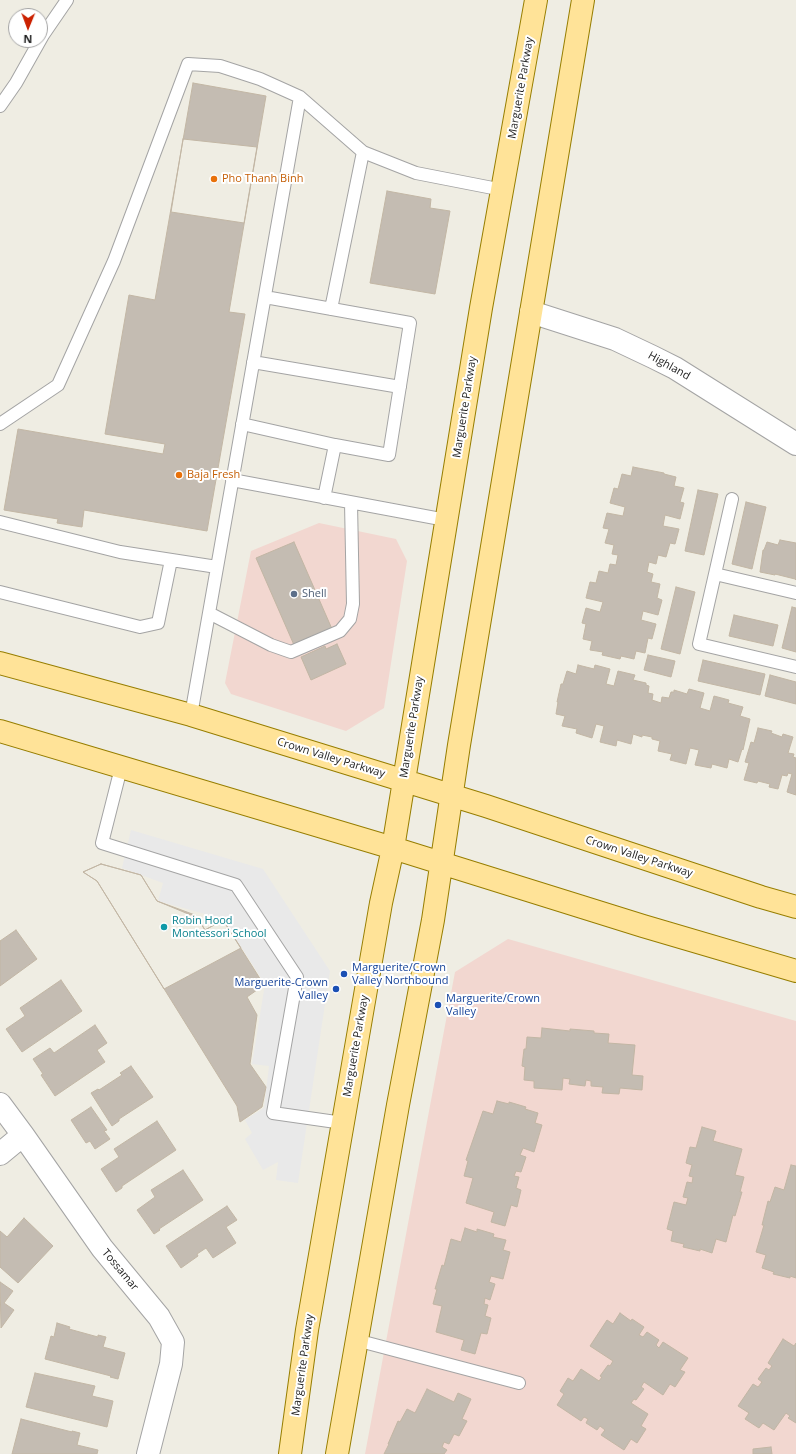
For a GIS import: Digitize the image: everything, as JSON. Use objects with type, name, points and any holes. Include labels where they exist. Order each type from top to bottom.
[{"type":"main road","name":"Marguerite Parkway","points":[[290,1454],[307,1330],[404,780],[481,308],[536,0]]},
{"type":"main road","points":[[337,1454],[356,1340],[369,1276],[398,1105],[442,864],[453,796],[459,745],[583,0]]},
{"type":"main road","name":"Crown Valley Parkway","points":[[0,663],[191,715],[404,780],[754,895],[796,907]]},
{"type":"main road","points":[[0,731],[796,971]]},
{"type":"street","name":"Highland","points":[[531,312],[615,338],[675,368],[796,444]]},
{"type":"street","name":"Tossamar","points":[[0,1104],[102,1248],[159,1317],[172,1342],[171,1364],[148,1454]]},
{"type":"street","points":[[0,1154],[23,1135]]},
{"type":"lane","points":[[0,106],[16,83],[44,35],[67,0]]},
{"type":"lane","points":[[0,424],[58,385],[114,261],[188,64],[220,66],[260,80],[300,97],[363,152],[416,173],[503,190]]},
{"type":"lane","points":[[191,715],[300,97]]},
{"type":"lane","points":[[331,309],[363,152]]},
{"type":"lane","points":[[242,424],[335,445],[388,455],[410,324],[265,297]]},
{"type":"lane","points":[[253,362],[400,387]]},
{"type":"lane","points":[[324,498],[335,445]]},
{"type":"lane","points":[[232,480],[446,520]]},
{"type":"lane","points":[[732,499],[699,644],[796,667]]},
{"type":"lane","points":[[209,613],[271,645],[291,652],[340,631],[350,619],[353,604],[351,503]]},
{"type":"lane","points":[[0,522],[120,552],[217,567]]},
{"type":"lane","points":[[0,592],[140,627],[158,624],[172,560]]},
{"type":"lane","points":[[715,574],[796,593]]},
{"type":"lane","points":[[121,768],[102,843],[236,885],[297,977],[273,1113],[343,1123]]},
{"type":"lane","points":[[356,1340],[519,1383]]},
{"type":"shaded area","points":[[319,523],[396,539],[407,561],[384,708],[346,731],[231,694],[225,683],[251,551]]},
{"type":"shaded area","points":[[131,830],[263,869],[330,971],[298,1183],[276,1180],[278,1162],[263,1170],[245,1139],[252,1133],[245,1120],[264,1108],[269,1066],[252,1064],[265,984],[223,919],[158,901],[163,883],[122,868]]},
{"type":"shaded area","points":[[508,939],[796,1021],[796,1454],[365,1454],[455,972]]},
{"type":"building","points":[[193,83],[266,96],[229,312],[245,314],[207,531],[84,510],[82,527],[57,523],[58,519],[4,510],[18,429],[163,454],[165,444],[105,434],[129,295],[155,300]]},
{"type":"building","name":"Pho Thanh Binh","points":[[183,139],[257,147],[244,223],[171,212]]},
{"type":"building","points":[[387,191],[431,199],[430,208],[450,211],[435,294],[370,283]]},
{"type":"building","points":[[633,467],[676,477],[674,486],[684,488],[680,502],[684,503],[680,519],[665,515],[663,526],[679,529],[675,544],[670,543],[666,557],[658,555],[656,564],[649,562],[647,572],[653,574],[651,582],[660,584],[657,598],[662,600],[658,615],[643,611],[641,620],[656,624],[652,639],[648,638],[645,653],[636,651],[634,659],[621,656],[620,659],[602,655],[603,652],[590,650],[592,641],[583,639],[586,624],[582,623],[586,608],[600,612],[603,602],[586,598],[590,582],[596,583],[599,571],[608,573],[610,564],[616,565],[618,555],[612,554],[614,545],[605,543],[609,529],[603,528],[607,513],[623,516],[625,507],[610,503],[614,488],[618,489],[622,474],[631,476]]},
{"type":"building","points":[[698,490],[718,494],[704,555],[685,551]]},
{"type":"building","points":[[746,502],[766,507],[752,569],[732,564]]},
{"type":"building","points":[[780,540],[796,543],[796,580],[775,574],[760,572],[763,550],[767,542],[778,545]]},
{"type":"building","name":"Shell","points":[[294,542],[332,629],[294,645],[256,558]]},
{"type":"building","points":[[676,587],[695,592],[680,654],[661,649]]},
{"type":"building","points":[[792,607],[796,608],[796,652],[782,648]]},
{"type":"building","points":[[734,615],[778,625],[773,646],[729,636]]},
{"type":"building","points":[[337,644],[346,664],[311,680],[301,657],[325,646],[326,649]]},
{"type":"building","points":[[648,655],[675,661],[671,677],[644,670]]},
{"type":"building","points":[[703,660],[765,674],[760,695],[698,681]]},
{"type":"building","points":[[578,665],[594,669],[595,665],[610,669],[606,684],[614,686],[618,671],[635,675],[633,680],[646,683],[646,685],[649,686],[648,693],[653,694],[652,700],[661,703],[662,697],[669,698],[671,692],[674,692],[674,690],[687,694],[689,689],[704,693],[700,708],[710,711],[714,696],[729,700],[728,703],[743,707],[740,716],[750,719],[743,750],[742,749],[738,762],[729,759],[727,768],[712,764],[711,768],[695,765],[699,750],[690,748],[686,764],[670,760],[672,754],[658,751],[660,741],[652,739],[652,737],[642,735],[642,737],[633,734],[631,744],[617,740],[616,746],[600,742],[604,726],[596,724],[592,738],[576,733],[577,729],[562,726],[565,716],[556,714],[561,684],[563,684],[567,671],[576,674]]},
{"type":"building","points":[[770,675],[796,682],[796,704],[765,696]]},
{"type":"building","points":[[758,728],[772,731],[771,733],[782,737],[783,734],[793,737],[788,753],[794,754],[793,757],[796,758],[796,795],[787,792],[792,774],[788,773],[787,776],[782,775],[778,789],[769,787],[770,784],[744,780],[749,763],[745,762],[751,742],[754,743]]},
{"type":"building","points":[[101,864],[141,875],[157,901],[195,915],[205,930],[223,920],[264,985],[247,997],[257,1015],[250,1064],[266,1087],[262,1107],[240,1122],[237,1106],[97,881],[83,872]]},
{"type":"building","name":"Robin Hood Montessori School","points":[[101,864],[141,875],[157,901],[198,918],[205,930],[223,920],[241,948],[164,989],[97,881],[83,872]]},
{"type":"building","points":[[16,930],[37,959],[0,986],[0,941]]},
{"type":"building","points":[[61,980],[82,1011],[22,1052],[6,1029],[25,1016],[20,1008]]},
{"type":"building","points":[[95,1025],[107,1043],[97,1050],[105,1062],[55,1096],[41,1075],[43,1074],[33,1059],[50,1048],[54,1053]]},
{"type":"building","points":[[542,1028],[570,1031],[570,1029],[594,1031],[594,1033],[609,1034],[608,1043],[635,1045],[632,1075],[643,1076],[642,1090],[620,1088],[619,1094],[602,1093],[603,1087],[591,1086],[591,1081],[586,1080],[585,1086],[569,1084],[570,1079],[563,1078],[562,1090],[534,1088],[534,1081],[524,1080],[525,1067],[522,1066],[524,1049],[526,1049],[527,1037],[541,1038]]},
{"type":"building","points":[[131,1066],[153,1097],[119,1119],[119,1121],[112,1126],[91,1093],[98,1089],[99,1090],[122,1075],[120,1073]]},
{"type":"building","points":[[497,1101],[509,1104],[509,1102],[526,1107],[525,1109],[538,1113],[535,1123],[542,1125],[534,1152],[523,1148],[520,1155],[526,1157],[521,1172],[516,1171],[514,1176],[519,1177],[516,1188],[521,1190],[517,1207],[511,1205],[505,1226],[491,1222],[494,1212],[466,1203],[473,1178],[464,1176],[468,1161],[466,1160],[483,1111],[493,1114]]},
{"type":"building","points":[[91,1107],[107,1130],[104,1131],[110,1139],[95,1149],[90,1141],[86,1143],[71,1120]]},
{"type":"building","points":[[157,1121],[176,1150],[122,1186],[122,1188],[116,1192],[101,1169],[119,1157],[114,1149]]},
{"type":"building","points":[[702,1127],[716,1131],[713,1141],[742,1149],[735,1175],[744,1177],[740,1192],[742,1192],[735,1216],[733,1215],[726,1242],[716,1239],[712,1253],[700,1249],[700,1251],[683,1247],[684,1244],[671,1241],[673,1231],[667,1229],[674,1202],[686,1205],[688,1198],[683,1197],[687,1182],[692,1183],[693,1177],[689,1176],[692,1165],[686,1163],[690,1147],[696,1148]]},
{"type":"building","points":[[791,1165],[796,1166],[796,1278],[773,1274],[774,1272],[762,1268],[766,1255],[756,1252],[764,1225],[762,1225],[768,1201],[770,1202],[775,1187],[784,1190]]},
{"type":"building","points":[[183,1170],[203,1200],[159,1229],[160,1230],[154,1234],[137,1210],[155,1197],[151,1190]]},
{"type":"building","points":[[227,1206],[237,1220],[226,1227],[236,1243],[213,1258],[206,1248],[197,1254],[198,1256],[181,1268],[166,1246]]},
{"type":"building","points":[[24,1218],[53,1246],[18,1283],[0,1267],[0,1231],[7,1237]]},
{"type":"building","points":[[465,1228],[477,1232],[477,1229],[494,1234],[493,1237],[506,1240],[503,1250],[510,1252],[503,1279],[491,1276],[489,1282],[495,1284],[490,1300],[485,1298],[484,1304],[488,1305],[485,1316],[491,1318],[487,1334],[481,1333],[475,1354],[461,1350],[464,1340],[436,1332],[442,1306],[433,1304],[437,1289],[435,1289],[442,1265],[444,1266],[451,1239],[461,1242]]},
{"type":"building","points":[[0,1282],[13,1291],[4,1303],[14,1310],[1,1328]]},
{"type":"building","points":[[620,1313],[631,1321],[632,1319],[644,1327],[639,1335],[643,1337],[647,1332],[659,1340],[656,1345],[659,1348],[663,1342],[688,1358],[680,1370],[685,1372],[675,1387],[670,1384],[663,1395],[644,1382],[641,1387],[644,1389],[636,1400],[634,1399],[631,1403],[648,1414],[641,1426],[646,1429],[637,1443],[631,1439],[624,1450],[601,1435],[605,1430],[600,1426],[597,1430],[586,1423],[588,1419],[584,1417],[581,1421],[557,1405],[564,1394],[560,1391],[568,1378],[573,1381],[581,1369],[599,1381],[602,1377],[600,1376],[608,1365],[610,1366],[613,1361],[590,1346],[607,1320],[613,1324]]},
{"type":"building","points":[[57,1323],[70,1327],[69,1329],[98,1337],[98,1335],[106,1337],[103,1347],[125,1353],[118,1379],[45,1359],[51,1336],[54,1337]]},
{"type":"building","points":[[783,1339],[794,1346],[796,1343],[796,1423],[788,1418],[790,1416],[786,1413],[774,1430],[763,1423],[759,1428],[745,1419],[749,1413],[738,1406],[753,1384],[758,1387],[762,1382],[758,1379],[766,1368],[769,1370],[772,1366],[768,1363]]},
{"type":"building","points":[[35,1373],[95,1386],[92,1396],[113,1401],[107,1427],[26,1407]]},
{"type":"building","points":[[427,1389],[454,1402],[458,1393],[471,1399],[462,1419],[467,1421],[459,1436],[454,1434],[449,1444],[444,1442],[442,1447],[447,1450],[444,1454],[384,1454],[398,1421],[400,1422],[407,1409],[415,1413]]},
{"type":"building","points":[[21,1419],[80,1433],[77,1445],[98,1450],[97,1454],[12,1454]]},
{"type":"building","points":[[771,1447],[772,1454],[753,1454],[753,1449]]},
{"type":"place","name":"Pho Thanh Binh","points":[[214,179]]},
{"type":"place","name":"Baja Fresh","points":[[179,475]]},
{"type":"place","name":"Shell","points":[[294,594]]},
{"type":"place","name":"Robin Hood Montessori School","points":[[164,927]]},
{"type":"place","name":"Marguerite/Crown Valley Northbound","points":[[344,974]]},
{"type":"place","name":"Marguerite-Crown Valley","points":[[336,989]]},
{"type":"place","name":"Marguerite/Crown Valley","points":[[438,1005]]}]
